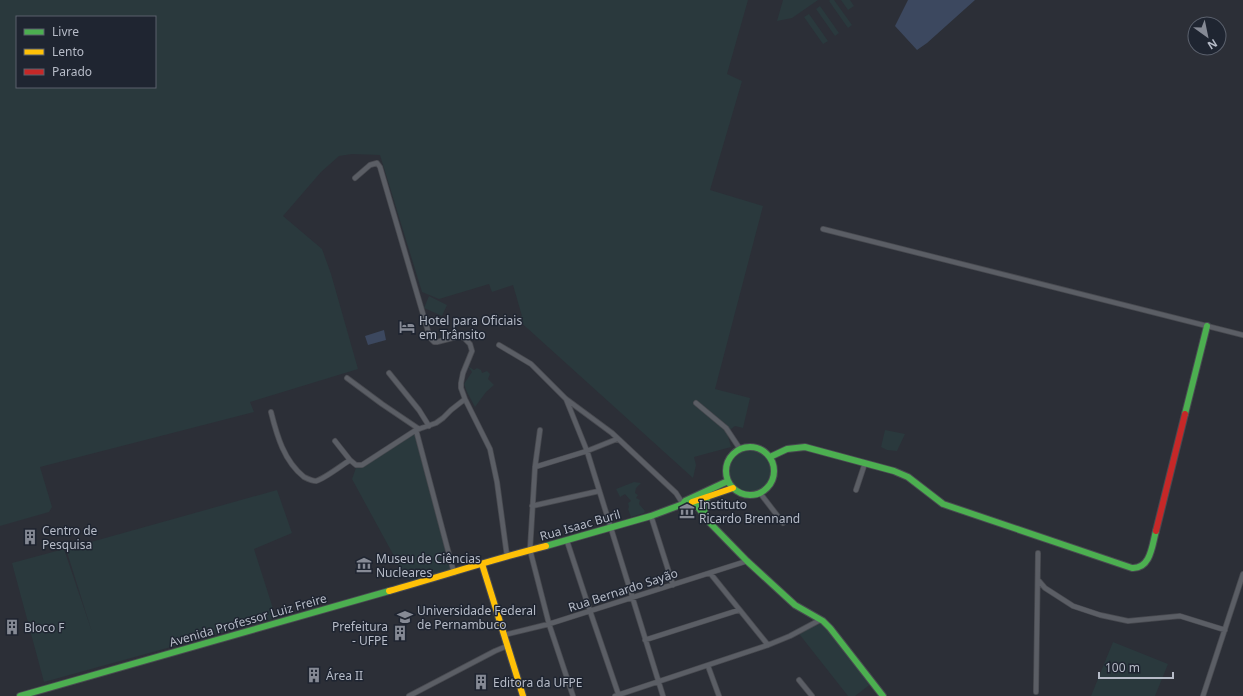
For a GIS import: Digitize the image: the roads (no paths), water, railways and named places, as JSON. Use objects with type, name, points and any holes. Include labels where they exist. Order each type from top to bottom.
[{"type":"main road","points":[[770,457],[787,449],[805,447],[894,471],[907,476],[943,504],[1132,568],[1137,568],[1142,566],[1149,558],[1207,326]]},
{"type":"main road","points":[[749,447],[758,448],[763,450],[770,457],[774,475],[767,487],[760,493],[746,495],[741,494],[733,488],[728,481],[726,472],[727,462],[732,454],[740,449],[749,447]]},
{"type":"main road","name":"Rua Isaac Buril","points":[[693,500],[728,481]]},
{"type":"main road","name":"Rua Isaac Buril","points":[[482,564],[611,528],[683,504],[685,501],[707,497],[733,488]]},
{"type":"main road","points":[[704,514],[706,511],[705,505],[707,497]]},
{"type":"main road","points":[[693,500],[710,523],[747,561],[795,605],[826,624],[838,637],[883,696]]},
{"type":"main road","points":[[482,564],[523,696]]},
{"type":"main road","name":"Avenida Professor Luiz Freire","points":[[20,696],[482,564]]},
{"type":"street","points":[[355,178],[372,164],[377,163],[380,166],[430,338],[434,342],[437,342],[460,336],[470,344],[472,351],[463,373],[461,388],[490,449],[497,482],[507,556]]},
{"type":"street","points":[[823,228],[1243,335]]},
{"type":"street","points":[[499,345],[531,364],[566,399],[612,433],[676,493],[683,504]]},
{"type":"street","points":[[389,373],[419,410],[429,426]]},
{"type":"street","points":[[347,378],[418,430],[454,573]]},
{"type":"street","points":[[335,441],[350,460],[356,465],[362,465],[418,430],[443,418],[465,399]]},
{"type":"street","points":[[566,399],[587,451],[663,696]]},
{"type":"street","points":[[696,403],[726,428],[740,449]]},
{"type":"street","points":[[271,412],[280,444],[293,466],[307,478],[312,481],[322,479],[350,460]]},
{"type":"street","points":[[540,430],[535,468],[530,550],[549,624],[572,696]]},
{"type":"street","points":[[535,468],[587,451],[617,438]]},
{"type":"street","points":[[856,490],[865,463]]},
{"type":"street","points":[[532,506],[599,491]]},
{"type":"street","points":[[760,493],[783,523]]},
{"type":"street","points":[[650,516],[673,585]]},
{"type":"street","points":[[567,541],[618,696],[768,645],[790,636],[820,620]]},
{"type":"street","points":[[1036,692],[1039,581],[1038,553]]},
{"type":"street","name":"Rua Bernardo Sayão","points":[[504,635],[549,624],[747,561]]},
{"type":"street","points":[[710,573],[768,645]]},
{"type":"street","points":[[1203,696],[1243,574]]},
{"type":"street","points":[[1039,581],[1045,588],[1073,606],[1100,615],[1128,621],[1180,616],[1225,630]]},
{"type":"street","points":[[645,640],[739,610]]},
{"type":"street","points":[[409,696],[495,651],[508,646]]},
{"type":"street","points":[[708,666],[719,696]]},
{"type":"street","points":[[799,680],[812,696]]},
{"type":"water","points":[[908,0],[975,0],[927,43],[917,50],[895,26]]},
{"type":"water","points":[[384,330],[386,340],[368,345],[365,336]]},
{"type":"place","name":"Hotel para Oficiais em Trânsito","points":[[407,327]]},
{"type":"place","name":"Instituto Ricardo Brennand","points":[[687,511]]},
{"type":"place","name":"Centro de Pesquisa","points":[[30,537]]},
{"type":"place","name":"Museu de Ciências Nucleares","points":[[364,565]]},
{"type":"place","name":"Universidade Federal de Pernambuco","points":[[405,617]]},
{"type":"place","name":"Bloco F","points":[[12,627]]},
{"type":"place","name":"Prefeitura - UFPE","points":[[400,633]]},
{"type":"place","name":"Área II","points":[[314,675]]},
{"type":"place","name":"Editora da UFPE","points":[[481,682]]}]
